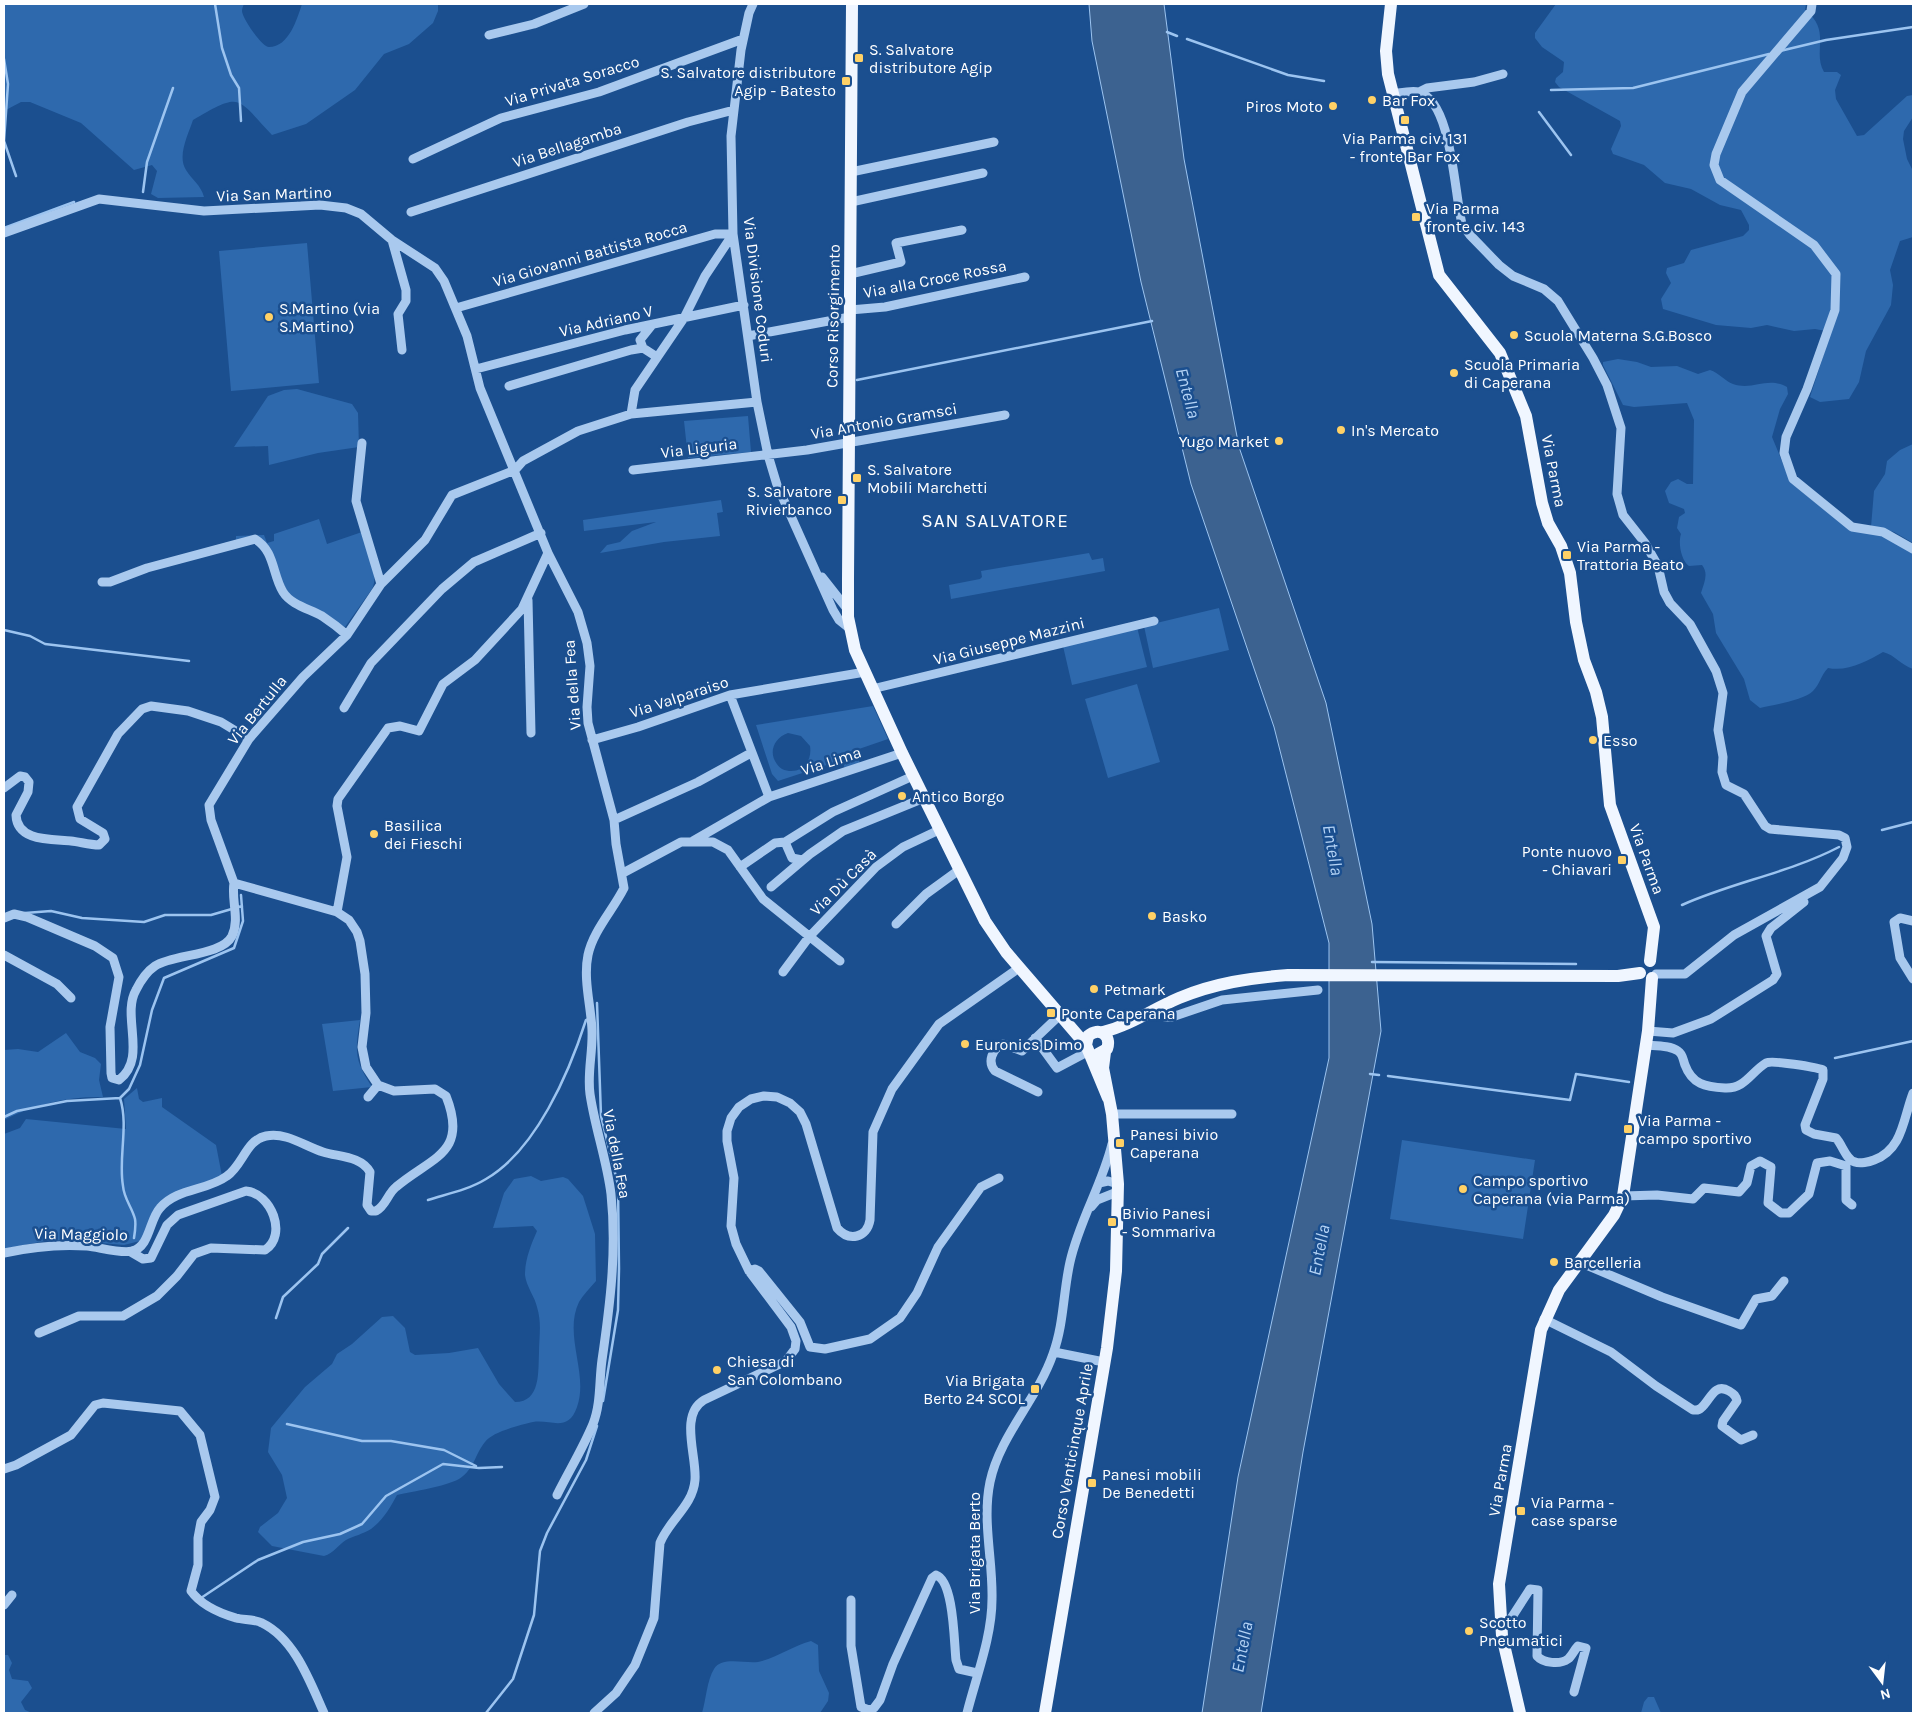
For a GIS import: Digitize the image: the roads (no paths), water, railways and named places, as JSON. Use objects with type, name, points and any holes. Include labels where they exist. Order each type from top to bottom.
[{"type":"main road","name":"Corso Risorgimento","points":[[852,4],[848,443],[849,628],[855,650],[872,689],[959,870]]},
{"type":"main road","name":"Via Parma","points":[[1391,4],[1386,61],[1392,94],[1439,275],[1500,353],[1526,416],[1542,503],[1548,523],[1561,546],[1570,573],[1576,622],[1584,660],[1596,692],[1602,717],[1610,805],[1654,927],[1650,961]]},
{"type":"main road","name":"Corso Venticinque Aprile","points":[[959,870],[985,921],[1019,968],[1062,1015],[1097,1043],[1112,1114],[1118,1188],[1116,1271],[1104,1362],[1045,1713]]},
{"type":"main road","points":[[1650,961],[1657,966],[1654,976],[1645,978],[1640,972],[1643,962],[1650,961]]},
{"type":"main road","points":[[1097,1043],[1159,1008],[1220,984],[1288,975],[1618,976],[1640,972]]},
{"type":"main road","name":"Via Parma","points":[[1520,1713],[1505,1656],[1501,1629],[1499,1584],[1544,1319],[1559,1290],[1614,1215],[1623,1196],[1644,1045],[1648,1031],[1654,976]]},
{"type":"street","points":[[490,35],[534,24],[584,4]]},
{"type":"street","name":"Via Divisione Coduri","points":[[753,4],[743,39],[731,136],[733,234],[757,402],[768,455],[777,485],[833,610],[839,620],[849,628]]},
{"type":"street","points":[[1812,4],[1811,11],[1742,92],[1724,131],[1714,165],[1720,180],[1814,244],[1836,274],[1835,310],[1807,389],[1786,437],[1784,453],[1793,479],[1852,527],[1883,532],[1913,549]]},
{"type":"street","name":"Via Privata Soracco","points":[[413,159],[501,118],[599,92],[743,39]]},
{"type":"street","points":[[1392,94],[1419,92],[1427,88],[1474,82],[1503,74]]},
{"type":"street","points":[[1419,92],[1436,106],[1446,130],[1462,224],[1499,265],[1513,276],[1544,289],[1558,301],[1593,358],[1607,385],[1622,428],[1617,494],[1623,515],[1645,543],[1658,566],[1664,592],[1670,603],[1690,624],[1716,671],[1723,693],[1718,730],[1723,757],[1722,772],[1726,785],[1744,794],[1765,826],[1770,829],[1839,835],[1845,838],[1847,847],[1843,858],[1828,880],[1813,891],[1734,935],[1685,974],[1654,976]]},
{"type":"street","name":"Via Bellagamba","points":[[411,212],[688,122],[734,110]]},
{"type":"street","points":[[851,172],[994,142]]},
{"type":"street","points":[[851,202],[983,173]]},
{"type":"street","name":"Via San Martino","points":[[4,233],[99,199],[204,212],[293,205],[320,205],[346,208],[361,214],[392,240],[435,268],[444,281],[467,336],[480,388],[541,533]]},
{"type":"street","points":[[850,274],[901,262],[896,244],[962,230]]},
{"type":"street","name":"Via Giovanni Battista Rocca","points":[[456,308],[714,234],[733,234]]},
{"type":"street","points":[[630,414],[635,390],[684,318],[705,276],[733,234]]},
{"type":"street","points":[[392,240],[406,290],[406,301],[398,314],[402,350]]},
{"type":"street","name":"Via alla Croce Rossa","points":[[748,336],[1025,276]]},
{"type":"street","name":"Via Adriano V","points":[[476,369],[653,324],[744,305]]},
{"type":"street","points":[[653,324],[640,340],[643,348],[657,357]]},
{"type":"street","points":[[509,386],[643,348]]},
{"type":"street","name":"Via Bertulla","points":[[4,918],[14,914],[27,917],[95,946],[113,958],[119,977],[110,1028],[111,1073],[112,1078],[119,1080],[126,1073],[131,1060],[134,1030],[131,1002],[134,992],[146,973],[164,961],[209,950],[229,940],[232,935],[236,912],[234,883],[211,820],[209,805],[249,739],[303,677],[347,635],[381,584],[425,540],[452,495],[516,470],[523,461],[578,431],[630,414],[757,402]]},
{"type":"street","name":"Via Antonio Gramsci","points":[[768,455],[1005,415]]},
{"type":"street","points":[[362,443],[356,501],[381,584]]},
{"type":"street","name":"Via Liguria","points":[[633,470],[768,455]]},
{"type":"street","points":[[344,708],[371,663],[442,589],[474,562],[541,533]]},
{"type":"street","name":"Via della Fea","points":[[541,533],[548,554],[578,612],[587,643],[590,666],[587,707],[592,740],[614,820],[616,844],[623,872],[624,888],[600,928],[588,953],[587,968],[592,1033],[588,1074],[595,1128],[611,1194],[614,1236],[610,1312],[602,1362],[599,1401],[594,1423],[557,1495]]},
{"type":"street","points":[[102,582],[110,582],[147,568],[255,539],[263,544],[273,561],[283,593],[294,603],[321,616],[347,635]]},
{"type":"street","points":[[338,912],[347,856],[337,806],[338,799],[388,728],[400,726],[419,731],[443,684],[474,660],[528,600],[548,554]]},
{"type":"street","name":"Via Divisione Coduri","points":[[816,571],[848,610]]},
{"type":"street","points":[[827,583],[838,584],[848,580]]},
{"type":"street","points":[[528,600],[531,733]]},
{"type":"street","name":"Via Giuseppe Mazzini","points":[[872,689],[1154,621]]},
{"type":"street","name":"Via Valparaiso","points":[[592,740],[638,727],[730,695],[865,672]]},
{"type":"street","points":[[730,695],[769,797]]},
{"type":"street","points":[[4,788],[20,776],[25,777],[29,782],[28,792],[16,815],[18,826],[25,833],[46,839],[99,845],[105,839],[103,833],[80,819],[77,807],[118,734],[142,709],[151,706],[188,711],[221,722],[249,739]]},
{"type":"street","points":[[614,820],[698,782],[751,753]]},
{"type":"street","name":"Via Lima","points":[[692,841],[769,797],[902,753]]},
{"type":"street","points":[[740,867],[775,843],[785,842],[833,812],[913,776]]},
{"type":"street","points":[[771,887],[802,860],[843,831],[924,798]]},
{"type":"street","name":"Via Dù Casà","points":[[783,972],[809,937],[882,862],[903,848],[939,830]]},
{"type":"street","points":[[623,872],[681,842],[713,842],[728,850],[763,899],[840,961]]},
{"type":"street","points":[[785,842],[792,858],[802,860]]},
{"type":"street","points":[[896,924],[926,894],[959,870]]},
{"type":"street","points":[[234,883],[338,912],[349,920],[357,932],[365,974],[366,1013],[362,1047],[366,1067],[378,1085],[368,1098]]},
{"type":"street","points":[[1648,1031],[1673,1033],[1710,1019],[1773,980],[1777,974],[1767,942],[1768,932],[1798,905],[1810,899],[1813,891]]},
{"type":"street","points":[[1913,921],[1900,918],[1894,922],[1900,958],[1913,979]]},
{"type":"street","points":[[4,954],[57,984],[71,998]]},
{"type":"street","points":[[594,1713],[616,1693],[635,1665],[654,1618],[660,1543],[663,1534],[688,1502],[695,1482],[691,1427],[694,1410],[704,1400],[786,1361],[795,1349],[796,1341],[791,1327],[749,1271],[736,1244],[731,1226],[734,1178],[730,1163],[727,1131],[731,1118],[739,1107],[751,1099],[764,1096],[778,1097],[790,1103],[800,1112],[806,1124],[837,1228],[851,1237],[862,1234],[869,1226],[870,1220],[874,1132],[892,1089],[906,1067],[939,1024],[1019,968]]},
{"type":"street","points":[[1159,1008],[1165,1017],[1172,1017],[1222,1000],[1318,990]]},
{"type":"street","points":[[1038,1092],[995,1071],[990,1066],[990,1061],[1000,1045],[1003,1044],[1022,1051],[1062,1015]]},
{"type":"street","points":[[1035,1038],[1057,1068],[1097,1043]]},
{"type":"street","points":[[1644,1045],[1678,1050],[1682,1054],[1689,1075],[1694,1081],[1719,1087],[1736,1087],[1772,1061],[1823,1070],[1823,1079],[1805,1125],[1806,1130],[1814,1134],[1836,1138],[1849,1159],[1855,1162],[1869,1162],[1893,1150],[1913,1093]]},
{"type":"street","name":"Via Maggiolo","points":[[4,1252],[55,1245],[86,1246],[132,1252],[140,1247],[145,1240],[159,1209],[173,1196],[223,1180],[233,1172],[253,1142],[265,1136],[283,1135],[322,1152],[363,1163],[370,1172],[368,1207],[371,1211],[379,1210],[394,1188],[439,1158],[445,1150],[454,1123],[446,1096],[435,1089],[394,1091],[378,1085]]},
{"type":"street","points":[[1112,1114],[1232,1114]]},
{"type":"street","name":"Via Brigata Berto","points":[[967,1713],[987,1634],[992,1602],[988,1542],[990,1483],[998,1453],[1032,1401],[1054,1352],[1063,1323],[1070,1263],[1087,1210],[1099,1183],[1114,1134]]},
{"type":"street","points":[[1623,1196],[1657,1195],[1686,1200],[1697,1197],[1704,1188],[1739,1192],[1747,1183],[1751,1166],[1760,1161],[1771,1167],[1768,1203],[1781,1213],[1789,1213],[1809,1194],[1817,1163],[1830,1161],[1846,1166],[1846,1200],[1852,1205]]},
{"type":"street","points":[[749,1271],[755,1269],[759,1271],[800,1322],[810,1347],[825,1349],[870,1338],[900,1318],[917,1293],[938,1247],[981,1187],[999,1178]]},
{"type":"street","points":[[1087,1210],[1097,1200],[1118,1188],[1108,1181],[1099,1183]]},
{"type":"street","points":[[39,1332],[79,1316],[123,1316],[157,1296],[177,1276],[194,1254],[211,1248],[265,1250],[272,1245],[276,1238],[274,1218],[259,1196],[253,1192],[246,1191],[178,1215],[167,1225],[150,1258],[143,1259],[132,1252]]},
{"type":"street","points":[[1579,1262],[1662,1297],[1740,1325],[1756,1300],[1772,1296],[1784,1281]]},
{"type":"street","points":[[1544,1319],[1610,1352],[1693,1410],[1701,1408],[1715,1391],[1722,1388],[1728,1390],[1736,1396],[1737,1401],[1723,1421],[1722,1426],[1741,1440],[1753,1435]]},
{"type":"street","points":[[1054,1352],[1104,1362]]},
{"type":"street","points":[[4,1468],[16,1465],[72,1436],[95,1405],[103,1403],[180,1411],[200,1435],[211,1497],[210,1510],[201,1522],[198,1538],[198,1565],[191,1591],[199,1602],[234,1617],[261,1622],[279,1635],[301,1664],[324,1713]]},
{"type":"street","points":[[851,1600],[851,1646],[861,1707],[869,1710],[874,1708],[880,1700],[893,1664],[932,1578],[936,1575],[944,1579],[949,1593],[956,1660],[959,1668],[977,1673]]},
{"type":"street","points":[[1501,1629],[1510,1620],[1530,1589],[1538,1590],[1537,1656],[1549,1662],[1560,1662],[1569,1658],[1578,1646],[1586,1648],[1574,1692]]},
{"type":"street","points":[[4,1605],[12,1595]]},
{"type":"water","name":"Entella","points":[[1089,4],[1164,4],[1184,159],[1239,447],[1326,703],[1372,924],[1381,1031],[1303,1452],[1261,1713],[1202,1713],[1238,1477],[1329,1058],[1329,943],[1274,727],[1191,484],[1141,282],[1092,41]]},
{"type":"waterway","points":[[215,4],[222,48],[231,75],[239,88],[241,121]]},
{"type":"waterway","points":[[1780,51],[1826,40],[1913,27]]},
{"type":"waterway","points":[[1167,32],[1177,36]]},
{"type":"waterway","points":[[1187,39],[1288,75],[1324,81]]},
{"type":"waterway","points":[[1551,90],[1633,88],[1769,54]]},
{"type":"waterway","points":[[4,59],[8,84],[4,141],[16,176]]},
{"type":"waterway","points":[[143,192],[147,162],[173,88]]},
{"type":"waterway","points":[[1539,112],[1571,155]]},
{"type":"waterway","points":[[4,228],[74,202]]},
{"type":"waterway","points":[[857,380],[1152,321]]},
{"type":"waterway","points":[[4,630],[30,636],[45,644],[189,661]]},
{"type":"waterway","points":[[1882,830],[1913,822]]},
{"type":"waterway","points":[[1682,905],[1801,864],[1839,847]]},
{"type":"waterway","points":[[4,1117],[17,1111],[67,1101],[120,1098],[129,1089],[140,1065],[152,1010],[164,978],[234,948],[243,921],[241,895]]},
{"type":"waterway","points":[[25,913],[51,911],[82,918],[144,922],[165,915],[211,915],[242,906]]},
{"type":"waterway","points":[[1372,962],[1576,964]]},
{"type":"waterway","points":[[597,1003],[601,1116],[618,1185],[618,1310],[603,1401]]},
{"type":"waterway","points":[[428,1200],[479,1183],[504,1166],[520,1149],[535,1130],[560,1086],[588,1019]]},
{"type":"waterway","points":[[1835,1058],[1913,1041]]},
{"type":"waterway","points":[[1370,1074],[1379,1075]]},
{"type":"waterway","points":[[1388,1076],[1570,1100],[1576,1074],[1629,1082]]},
{"type":"waterway","points":[[120,1098],[124,1120],[122,1175],[125,1195],[135,1219],[134,1238]]},
{"type":"waterway","points":[[276,1318],[283,1297],[318,1264],[322,1254],[348,1228]]},
{"type":"waterway","points":[[287,1424],[362,1441],[391,1441],[444,1450],[476,1466]]},
{"type":"waterway","points":[[486,1713],[513,1679],[534,1615],[540,1551],[547,1533],[586,1460],[597,1426]]},
{"type":"waterway","points":[[201,1598],[258,1560],[303,1542],[340,1534],[362,1524],[386,1496],[443,1464],[479,1468],[502,1467]]},
{"type":"place","name":"S. Salvatore distributore Agip","points":[[859,58]]},
{"type":"place","name":"S. Salvatore distributore Agip - Batesto","points":[[846,81]]},
{"type":"place","name":"Bar Fox","points":[[1372,100]]},
{"type":"place","name":"Piros Moto","points":[[1333,106]]},
{"type":"place","name":"Via Parma civ. 131 - fronte Bar Fox","points":[[1405,120]]},
{"type":"place","name":"Via Parma fronte civ. 143","points":[[1416,217]]},
{"type":"place","name":"S.Martino (via S.Martino)","points":[[269,317]]},
{"type":"place","name":"Scuola Materna S.G.Bosco","points":[[1514,335]]},
{"type":"place","name":"Scuola Primaria di Caperana","points":[[1454,373]]},
{"type":"place","name":"In's Mercato","points":[[1341,430]]},
{"type":"place","name":"Yugo Market","points":[[1279,441]]},
{"type":"place","name":"S. Salvatore Mobili Marchetti","points":[[857,478]]},
{"type":"place","name":"S. Salvatore Rivierbanco","points":[[842,500]]},
{"type":"place","name":"Via Parma - Trattoria Beato","points":[[1567,555]]},
{"type":"place","name":"Esso","points":[[1593,740]]},
{"type":"place","name":"Antico Borgo","points":[[902,796]]},
{"type":"place","name":"Basilica dei Fieschi","points":[[374,834]]},
{"type":"place","name":"Ponte nuovo - Chiavari","points":[[1622,860]]},
{"type":"place","name":"Basko","points":[[1152,916]]},
{"type":"place","name":"Petmark","points":[[1094,989]]},
{"type":"place","name":"Ponte Caperana","points":[[1051,1013]]},
{"type":"place","name":"Euronics Dimo","points":[[965,1044]]},
{"type":"place","name":"Via Parma - campo sportivo","points":[[1628,1129]]},
{"type":"place","name":"Panesi bivio Caperana","points":[[1120,1143]]},
{"type":"place","name":"Campo sportivo Caperana (via Parma)","points":[[1463,1189]]},
{"type":"place","name":"Bivio Panesi - Sommariva","points":[[1112,1222]]},
{"type":"place","name":"Barcelleria","points":[[1554,1262]]},
{"type":"place","name":"Chiesa di San Colombano","points":[[717,1370]]},
{"type":"place","name":"Via Brigata Berto 24 SCOL","points":[[1035,1389]]},
{"type":"place","name":"Panesi mobili De Benedetti","points":[[1092,1483]]},
{"type":"place","name":"Via Parma - case sparse","points":[[1521,1511]]},
{"type":"place","name":"Scotto Pneumatici","points":[[1469,1631]]},
{"type":"district","name":"SAN SALVATORE","points":[[995,521]]}]
